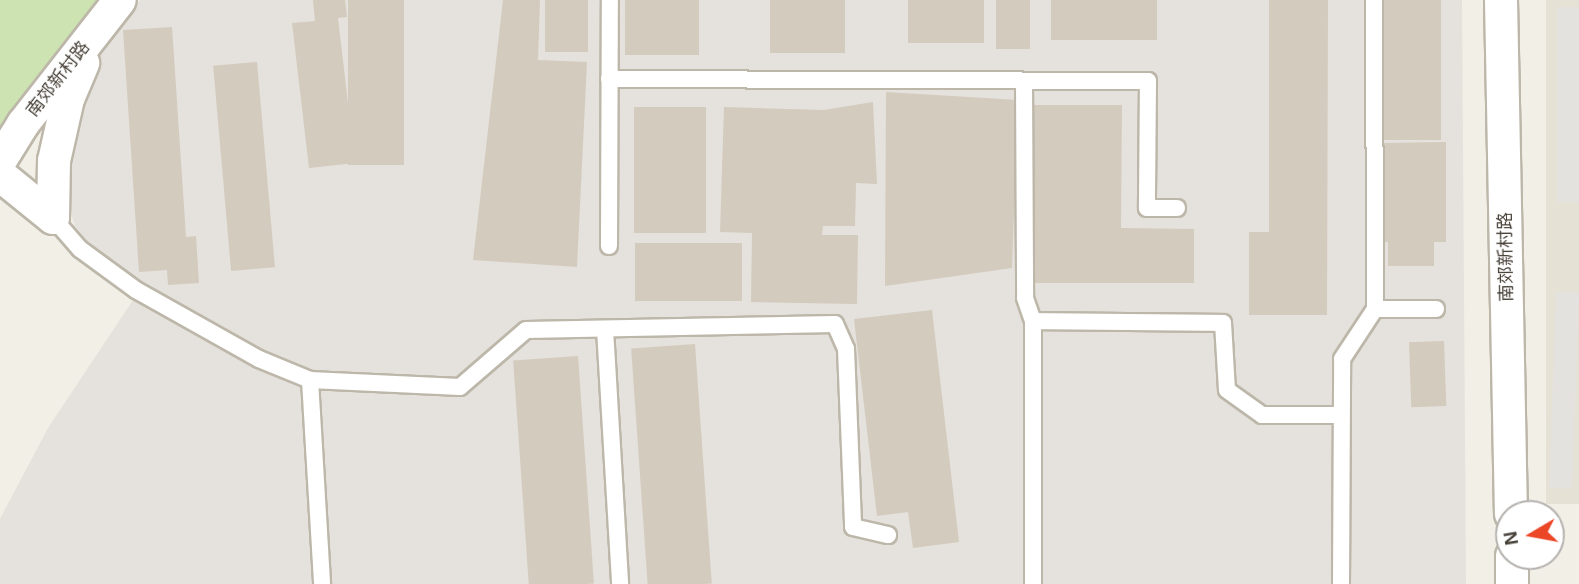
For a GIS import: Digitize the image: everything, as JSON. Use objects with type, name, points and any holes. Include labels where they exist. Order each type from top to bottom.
[{"type":"street","name":"南郊新村路","points":[[0,161],[120,0]]},
{"type":"street","name":"南郊新村路","points":[[1501,0],[1511,500]]},
{"type":"street","points":[[53,218],[54,161],[68,99],[97,29]]},
{"type":"street","points":[[0,175],[53,218]]},
{"type":"lane","points":[[609,246],[610,0]]},
{"type":"lane","points":[[1341,584],[1342,359],[1374,309],[1374,0]]},
{"type":"lane","points":[[610,79],[1148,81],[1147,208],[1177,208]]},
{"type":"lane","points":[[1024,81],[1025,298],[1033,321],[1032,584]]},
{"type":"lane","points":[[53,218],[80,249],[136,290],[260,359],[310,380],[460,387],[526,330],[835,324],[846,349],[853,527],[888,535]]},
{"type":"lane","points":[[1374,309],[1436,309]]},
{"type":"lane","points":[[1033,321],[1223,323],[1227,390],[1262,415],[1341,415]]},
{"type":"lane","points":[[605,328],[621,584]]},
{"type":"lane","points":[[310,380],[322,584]]},
{"type":"shaded area","points":[[140,0],[1462,0],[1466,584],[0,584],[0,519],[48,428],[143,285],[93,249],[75,226],[63,189],[64,148],[94,59]]},
{"type":"shaded area","points":[[1546,0],[1579,0],[1579,504],[1565,504],[1565,500],[1546,500]]},
{"type":"shaded area","points":[[1557,7],[1579,7],[1579,202],[1557,202]]},
{"type":"shaded area","points":[[1556,292],[1579,293],[1572,489],[1549,488]]},
{"type":"green space","points":[[0,0],[104,0],[0,142]]},
{"type":"building","points":[[313,0],[345,0],[347,17],[338,18],[355,163],[309,168],[292,23],[315,21]]},
{"type":"building","points":[[348,0],[404,0],[404,165],[348,165]]},
{"type":"building","points":[[503,0],[540,0],[538,60],[587,62],[577,267],[473,260]]},
{"type":"building","points":[[545,0],[588,0],[588,52],[545,52]]},
{"type":"building","points":[[625,0],[699,0],[699,55],[625,55]]},
{"type":"building","points":[[770,0],[845,0],[845,53],[770,53]]},
{"type":"building","points":[[908,0],[984,0],[984,43],[908,43]]},
{"type":"building","points":[[996,0],[1030,0],[1030,49],[996,49]]},
{"type":"building","points":[[1051,0],[1157,0],[1157,40],[1051,40]]},
{"type":"building","points":[[1269,0],[1328,0],[1327,315],[1249,315],[1249,232],[1269,232]]},
{"type":"building","points":[[1381,0],[1441,0],[1441,140],[1381,140]]},
{"type":"building","points":[[172,27],[186,237],[196,236],[199,283],[168,285],[167,270],[139,272],[123,30]]},
{"type":"building","points":[[257,62],[275,267],[231,271],[213,66]]},
{"type":"building","points":[[886,92],[1018,100],[1012,268],[885,286]]},
{"type":"building","points":[[873,102],[877,184],[856,183],[855,226],[823,226],[822,235],[858,235],[857,304],[751,302],[752,233],[720,232],[724,107],[824,110]]},
{"type":"building","points":[[1033,105],[1122,105],[1121,228],[1194,229],[1194,283],[1033,283]]},
{"type":"building","points":[[634,107],[706,107],[706,233],[634,233]]},
{"type":"building","points":[[1446,142],[1446,242],[1434,242],[1434,266],[1388,266],[1388,242],[1383,242],[1382,143]]},
{"type":"building","points":[[635,243],[742,243],[742,301],[635,301]]},
{"type":"building","points":[[932,310],[959,542],[913,548],[908,512],[877,516],[854,319]]},
{"type":"building","points":[[1444,341],[1446,406],[1411,407],[1409,342]]},
{"type":"building","points":[[695,344],[712,583],[648,584],[631,348]]},
{"type":"building","points":[[578,356],[594,583],[529,584],[513,361]]}]
